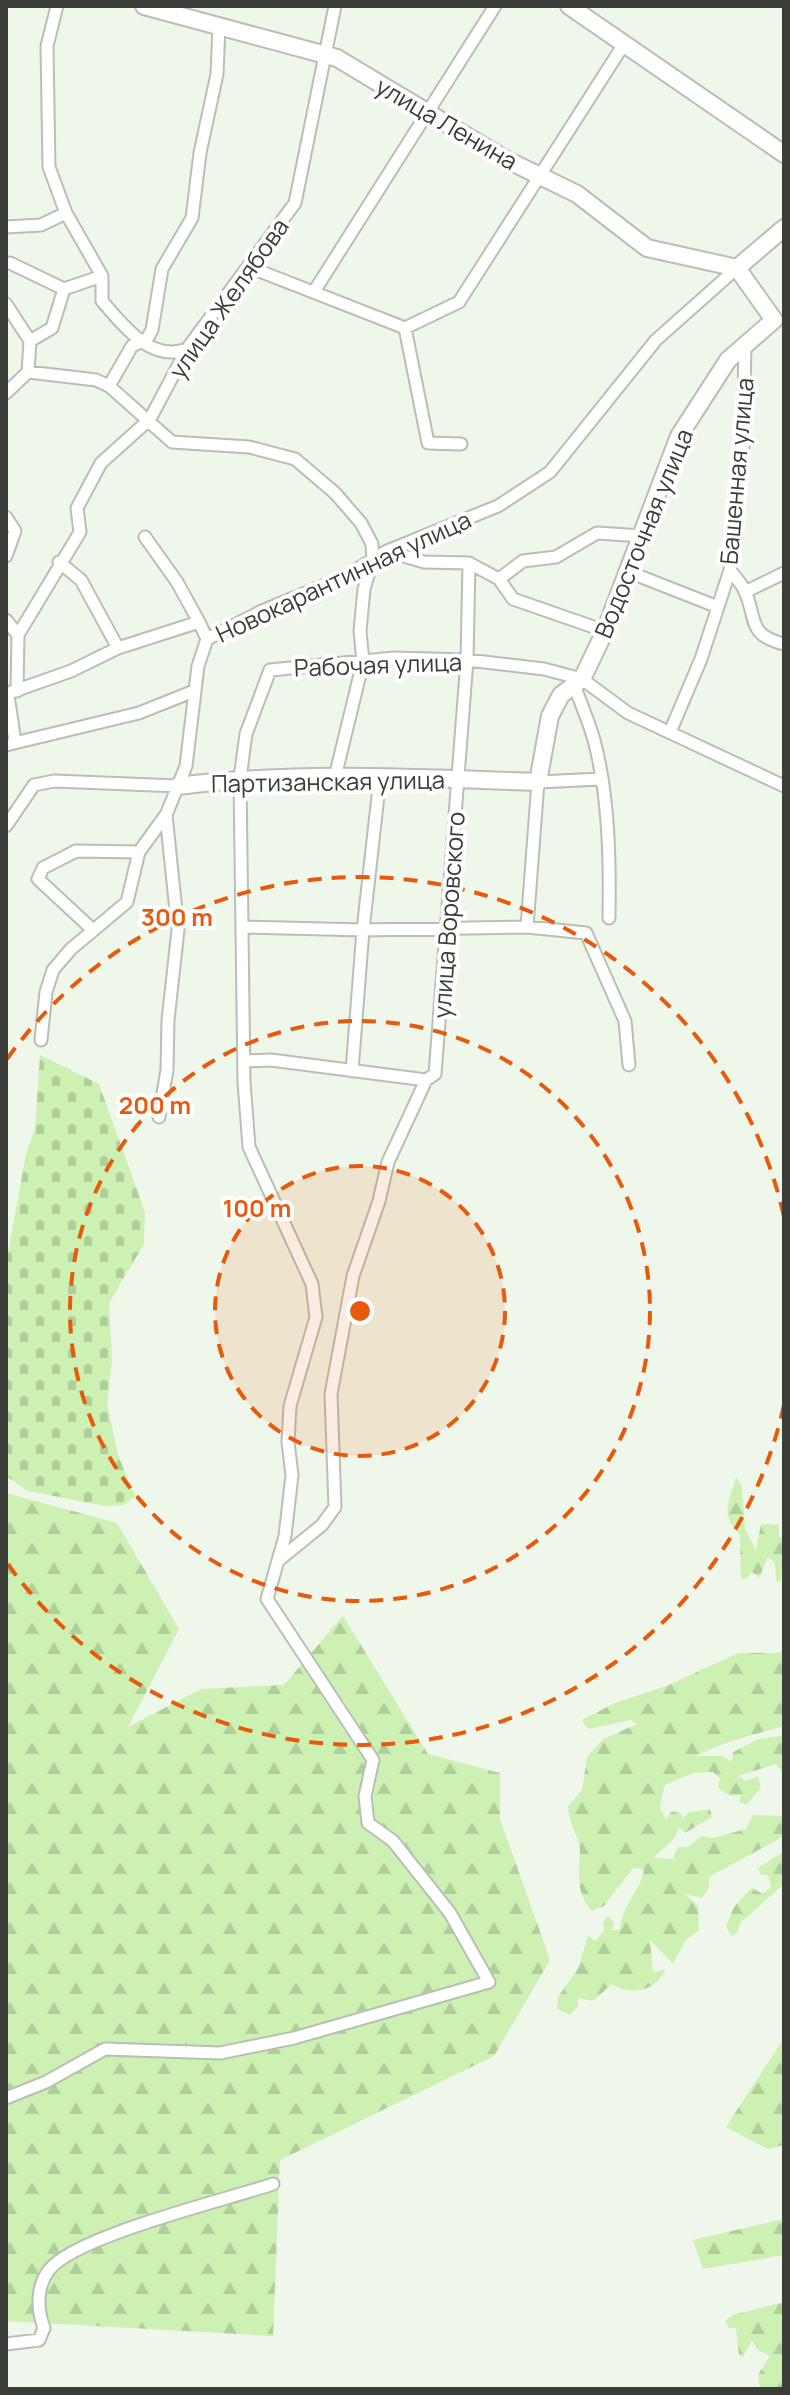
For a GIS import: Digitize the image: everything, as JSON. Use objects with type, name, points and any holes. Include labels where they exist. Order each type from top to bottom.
[{"type":"main road","points":[[569,6],[784,154]]},
{"type":"main road","name":"улица Ленина","points":[[149,7],[324,53],[426,114],[577,194],[647,248],[737,268]]},
{"type":"main road","points":[[779,323],[756,299],[737,268],[784,228]]},
{"type":"main road","name":"Водосточная улица","points":[[538,782],[550,716],[561,695],[578,682],[605,631],[679,436],[700,398],[745,344],[779,323]]},
{"type":"main road","name":"Партизанская улица","points":[[178,786],[240,778],[538,782]]},
{"type":"street","points":[[57,6],[47,46],[49,167],[66,213],[102,276],[102,301],[140,340],[175,354],[187,349]]},
{"type":"street","name":"улица Желябова","points":[[10,694],[18,635],[59,562],[80,532],[77,508],[101,463],[150,419],[187,349],[295,203],[335,6]]},
{"type":"street","points":[[315,290],[495,6]]},
{"type":"street","points":[[109,386],[132,346],[147,339],[155,321],[162,269],[192,218],[200,153],[217,74],[219,26]]},
{"type":"street","points":[[249,267],[315,290],[405,328],[459,302],[624,44]]},
{"type":"street","points":[[6,227],[41,225],[66,213]]},
{"type":"street","points":[[10,263],[64,289],[102,276]]},
{"type":"street","name":"Новокарантинная улица","points":[[10,694],[118,648],[199,622],[207,639],[262,611],[346,576],[387,551],[498,506],[550,472],[656,340],[737,268]]},
{"type":"street","points":[[30,341],[52,328],[64,289]]},
{"type":"street","points":[[6,304],[30,341],[28,372],[6,393]]},
{"type":"street","points":[[405,328],[428,443],[461,444]]},
{"type":"street","name":"Башенная улица","points":[[670,732],[730,570],[743,447],[745,344]]},
{"type":"street","points":[[28,372],[96,380],[109,386],[150,419],[160,434],[172,442],[249,447],[295,459],[335,493],[361,523],[372,544],[373,559],[364,589],[360,631],[363,662],[335,777]]},
{"type":"street","points":[[6,517],[15,531],[6,556]]},
{"type":"street","points":[[499,579],[523,561],[556,557],[597,533],[642,536]]},
{"type":"street","points":[[145,537],[177,582],[199,622]]},
{"type":"street","points":[[387,551],[424,562],[469,563],[499,579],[513,599],[605,631]]},
{"type":"street","points":[[59,562],[81,580],[118,648]]},
{"type":"street","name":"улица Воровского","points":[[430,1077],[447,930],[467,660],[469,563]]},
{"type":"street","points":[[730,570],[745,592],[751,618],[760,634],[784,644]]},
{"type":"street","points":[[629,572],[718,607]]},
{"type":"street","points":[[745,592],[784,573]]},
{"type":"street","points":[[6,620],[18,635]]},
{"type":"street","points":[[41,1040],[46,992],[53,970],[127,902],[139,852],[166,815],[186,766],[194,691],[207,639]]},
{"type":"street","name":"Рабочая улица","points":[[240,778],[246,734],[270,670],[286,666],[394,658],[467,660],[544,669],[578,682]]},
{"type":"street","points":[[578,682],[628,713],[784,786]]},
{"type":"street","points":[[578,682],[601,779],[610,870],[609,918]]},
{"type":"street","points":[[10,694],[11,744],[126,717],[194,691]]},
{"type":"street","points":[[6,2098],[46,2082],[105,2049],[220,2053],[294,2038],[489,1982],[450,1913],[393,1841],[368,1823],[365,1796],[373,1760],[267,1599],[279,1560],[292,1475],[288,1442],[290,1406],[316,1317],[312,1284],[249,1147],[240,778]]},
{"type":"street","points":[[352,1071],[363,930],[380,778]]},
{"type":"street","name":"Партизанская улица","points":[[538,782],[601,779]]},
{"type":"street","name":"Партизанская улица","points":[[6,826],[34,785],[54,781],[120,787],[178,786]]},
{"type":"street","points":[[527,927],[538,782]]},
{"type":"street","points":[[159,1117],[167,1070],[168,1020],[178,930],[166,815]]},
{"type":"street","points":[[93,930],[38,879],[43,868],[76,851],[139,852]]},
{"type":"street","points":[[244,927],[363,930],[527,927],[586,933],[625,1021],[629,1065]]},
{"type":"street","points":[[245,1061],[271,1060],[430,1077],[388,1162],[353,1276],[331,1394],[335,1507],[322,1525],[279,1560]]},
{"type":"street","points":[[6,2344],[39,2340],[44,2328],[38,2314],[40,2287],[50,2269],[69,2254],[113,2235],[273,2184]]},
{"type":"green space","points":[[40,1055],[99,1084],[145,1212],[144,1244],[109,1303],[112,1360],[107,1403],[118,1455],[135,1496],[124,1505],[104,1506],[28,1491],[6,1476],[6,1264],[26,1154],[35,1128]]},
{"type":"green space","points":[[736,1477],[742,1486],[745,1529],[756,1550],[761,1524],[779,1525],[779,1537],[784,1538],[781,1581],[776,1581],[775,1563],[768,1557],[759,1578],[752,1572],[746,1579],[741,1579],[740,1535],[728,1514]]},
{"type":"green space","points":[[6,1493],[117,1523],[179,1629],[128,1727],[201,1689],[284,1685],[343,1616],[428,1754],[500,1773],[500,1819],[550,1960],[494,2056],[280,2160],[273,2336],[6,2321]]},
{"type":"green space","points":[[784,1649],[784,1726],[728,1742],[696,1756],[722,1756],[732,1762],[733,1752],[759,1739],[781,1736],[784,1737],[784,1774],[776,1764],[738,1776],[746,1781],[758,1776],[761,1788],[746,1805],[739,1802],[741,1795],[730,1796],[718,1788],[720,1779],[713,1772],[694,1773],[665,1785],[660,1807],[666,1820],[671,1812],[679,1811],[683,1818],[689,1812],[710,1809],[712,1817],[685,1833],[679,1828],[673,1840],[653,1858],[673,1859],[678,1847],[688,1847],[702,1836],[713,1838],[746,1829],[753,1815],[784,1816],[784,1836],[709,1877],[709,1887],[702,1898],[685,1894],[698,1906],[699,1930],[685,1941],[673,1964],[650,1940],[653,1972],[665,1970],[655,1983],[634,1991],[612,1984],[593,2001],[578,1998],[578,2006],[570,2015],[557,2009],[558,1997],[578,1968],[588,1936],[596,1941],[604,1930],[603,1922],[608,1915],[614,1923],[611,1930],[620,1930],[624,1913],[644,1869],[633,1868],[604,1906],[592,1911],[586,1903],[579,1882],[580,1849],[568,1806],[582,1790],[587,1757],[603,1739],[637,1724],[631,1720],[588,1729],[582,1720],[615,1703],[669,1685],[738,1653],[778,1653]]},
{"type":"green space","points":[[784,1851],[784,1884],[741,1922],[737,1933],[731,1936],[726,1926],[734,1907],[752,1888],[763,1894],[771,1887],[768,1875],[761,1875],[758,1868]]},
{"type":"green space","points":[[784,2038],[784,2145],[768,2149],[726,2127]]},
{"type":"green space","points":[[784,2219],[784,2255],[703,2269],[693,2240]]},
{"type":"green space","points":[[784,2302],[784,2389],[760,2389],[758,2375],[770,2356],[757,2349],[752,2340],[743,2357],[739,2355],[736,2328],[729,2328],[725,2321],[733,2315]]}]
